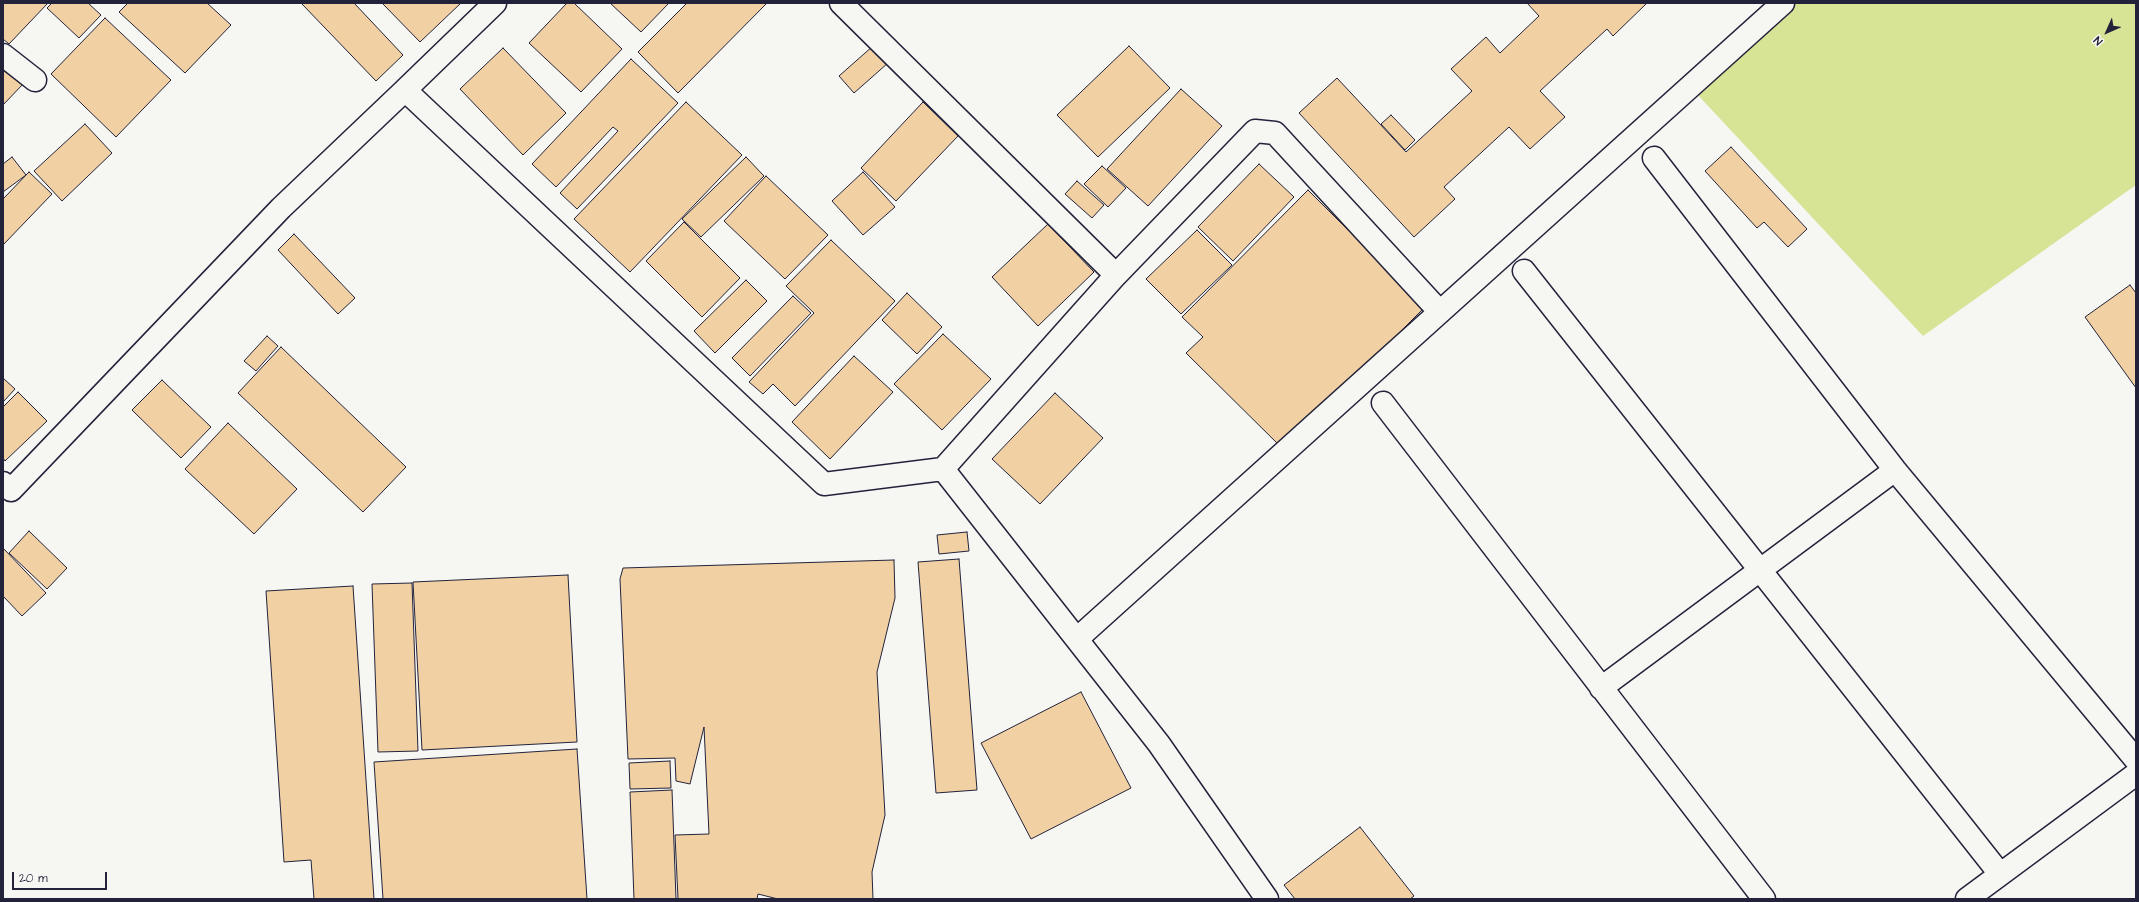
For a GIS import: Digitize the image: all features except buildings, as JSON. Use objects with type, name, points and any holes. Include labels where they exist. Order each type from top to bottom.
[{"type":"street","points":[[3,483],[12,490],[281,208],[495,3]]},
{"type":"street","points":[[841,3],[1116,275]]},
{"type":"street","points":[[1078,638],[1783,3]]},
{"type":"street","points":[[3,55],[35,80]]},
{"type":"street","points":[[405,90],[824,484],[943,469],[1116,275],[1255,131],[1275,133],[1440,312]]},
{"type":"street","points":[[1654,158],[1895,470],[2136,760]]},
{"type":"street","points":[[1524,271],[2000,874]]},
{"type":"street","points":[[1384,403],[1764,899]]},
{"type":"street","points":[[943,469],[1078,638],[1159,744],[1267,899]]},
{"type":"street","points":[[1601,688],[1895,470]]},
{"type":"street","points":[[1967,899],[2136,774]]},
{"type":"green space","points":[[1795,3],[2136,3],[2136,185],[1923,336],[1696,93]]}]
